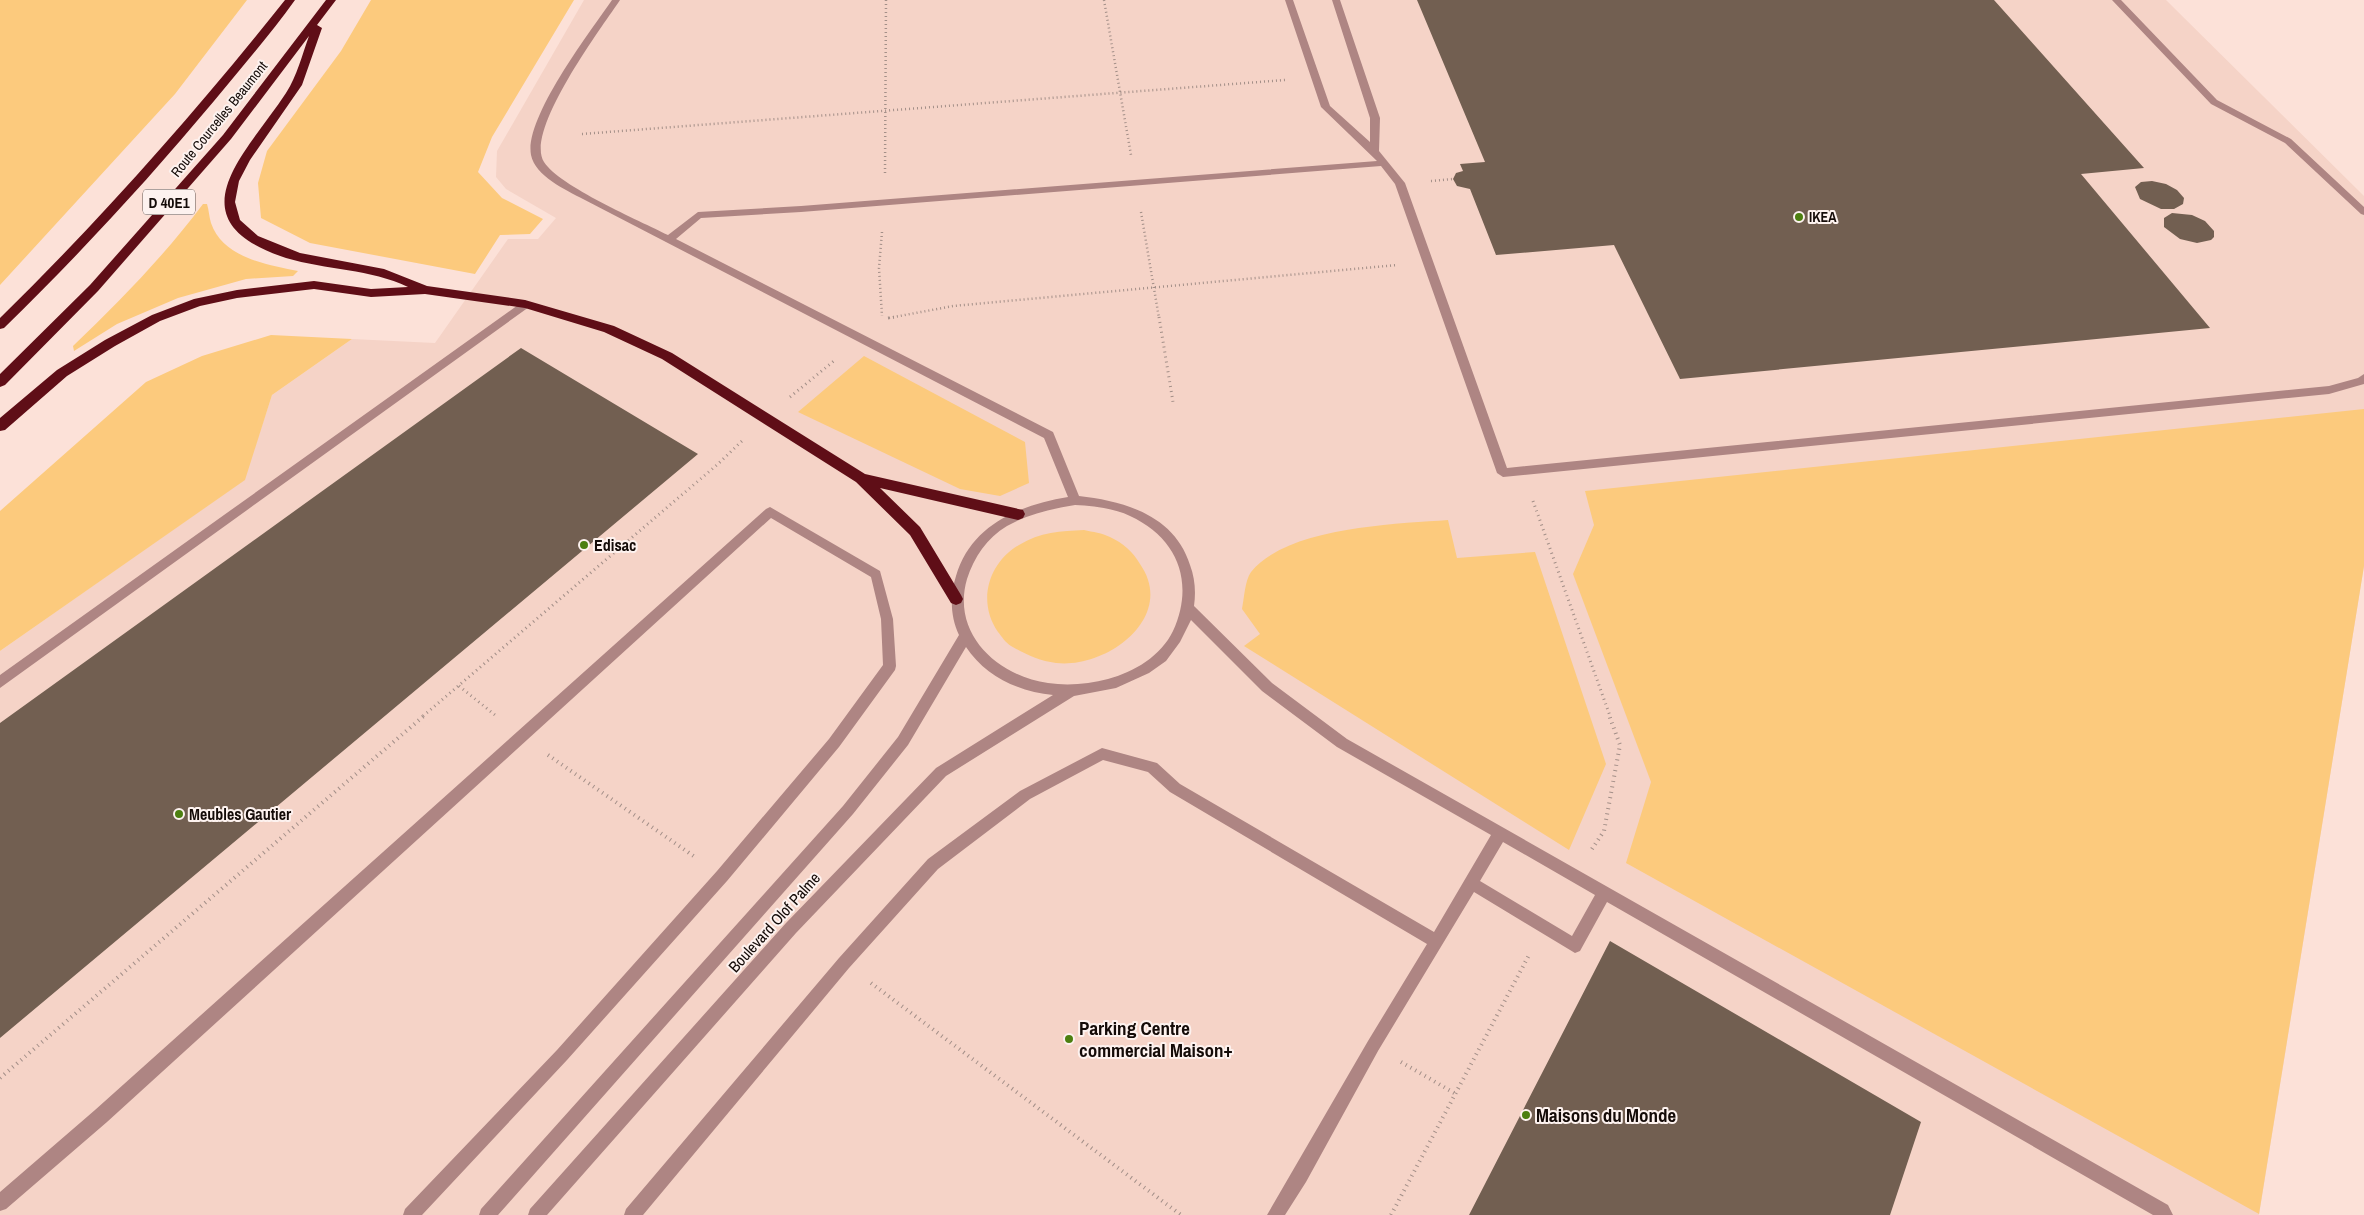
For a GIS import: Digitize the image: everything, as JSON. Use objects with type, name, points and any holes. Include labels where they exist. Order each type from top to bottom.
[{"type":"highway","name":"Route Courcelles Beaumont","points":[[0,325],[48,280],[179,138],[290,0]]},
{"type":"highway","name":"Route Courcelles Beaumont","points":[[0,382],[94,288],[227,137],[331,0]]},
{"type":"highway","points":[[324,11],[293,91],[245,156],[232,179],[228,199],[232,214],[239,226],[254,241],[288,254],[326,265],[388,274],[425,290]]},
{"type":"highway","points":[[0,426],[62,373],[156,318],[198,302],[256,291],[314,285],[370,293],[425,290],[526,304],[609,329],[667,356],[861,478],[915,531],[956,599]]},
{"type":"highway","points":[[861,478],[1018,514]]},
{"type":"street","points":[[616,0],[559,87],[544,116],[535,141],[536,156],[548,172],[565,186],[862,337],[1049,435],[1075,500]]},
{"type":"street","points":[[1289,0],[1326,106],[1374,151],[1400,183],[1503,473],[2329,390],[2362,381],[2364,378]]},
{"type":"street","points":[[1336,0],[1375,118],[1374,151]]},
{"type":"street","points":[[2116,0],[2214,102],[2288,141],[2364,212]]},
{"type":"street","points":[[669,240],[698,215],[884,203],[1384,163]]},
{"type":"street","points":[[0,682],[526,304]]},
{"type":"street","points":[[1075,500],[1106,503],[1135,512],[1160,528],[1178,549],[1187,569],[1191,589],[1189,610],[1178,635],[1160,658],[1134,675],[1104,687],[1071,691],[1038,688],[1007,677],[982,660],[965,637],[956,599],[961,573],[973,550],[993,529],[1018,514],[1045,504],[1075,500]]},
{"type":"street","points":[[0,1203],[101,1116],[242,986],[522,737],[770,512],[876,574],[887,619],[890,666],[834,743],[722,876],[562,1056],[411,1215]]},
{"type":"street","points":[[1189,610],[1267,687],[1342,743],[2162,1211],[2165,1215]]},
{"type":"street","name":"Boulevard Olof Palme","points":[[487,1215],[848,810],[903,741],[965,637]]},
{"type":"street","name":"Boulevard Olof Palme","points":[[536,1215],[791,928],[940,772],[1071,691]]},
{"type":"street","points":[[632,1215],[844,963],[933,864],[1024,795],[1102,754],[1152,767],[1175,788],[1437,942]]},
{"type":"street","points":[[1275,1215],[1300,1176],[1373,1046],[1437,942],[1500,833]]},
{"type":"street","points":[[1471,883],[1575,946],[1604,893]]},
{"type":"path","points":[[886,0],[884,203],[879,268],[882,319],[953,306],[1429,262]]},
{"type":"path","points":[[582,134],[1316,78]]},
{"type":"path","points":[[0,1078],[718,464],[765,418],[862,337]]},
{"type":"path","points":[[1525,471],[1538,519],[1573,606],[1620,745],[1604,831],[1575,876]]},
{"type":"path","points":[[459,686],[522,737],[722,876]]},
{"type":"path","points":[[1391,1215],[1544,928]]},
{"type":"path","points":[[844,963],[1181,1215]]},
{"type":"path","points":[[1373,1046],[1456,1094]]},
{"type":"shaded area","points":[[0,0],[247,0],[175,94],[0,285]]},
{"type":"shaded area","points":[[371,0],[574,0],[492,137],[478,172],[502,198],[543,219],[530,234],[500,235],[475,274],[310,243],[261,218],[258,183],[267,151],[341,51]]},
{"type":"shaded area","points":[[584,0],[2166,0],[2364,196],[2364,566],[2259,1215],[0,1215],[0,651],[244,480],[272,395],[352,339],[435,343],[508,239],[538,239],[556,218],[506,189],[496,177],[497,151]]},
{"type":"shaded area","points":[[203,204],[207,204],[211,223],[217,235],[236,252],[273,266],[298,271],[293,276],[246,279],[178,298],[117,324],[74,351],[73,346],[141,278]]},
{"type":"shaded area","points":[[271,335],[352,339],[272,395],[245,480],[0,651],[0,511],[146,382],[202,356]]},
{"type":"shaded area","points":[[864,356],[1025,442],[1029,483],[1000,496],[960,489],[798,412]]},
{"type":"shaded area","points":[[2364,409],[2364,566],[2259,1214],[1626,863],[1651,782],[1573,574],[1594,525],[1585,491]]},
{"type":"shaded area","points":[[1448,520],[1457,558],[1535,552],[1606,764],[1569,850],[1244,646],[1260,634],[1242,609],[1246,585],[1251,572],[1268,557],[1289,545],[1343,531],[1371,526]]},
{"type":"shaded area","points":[[1084,530],[1104,534],[1115,539],[1131,552],[1140,564],[1149,584],[1150,603],[1143,620],[1131,636],[1115,648],[1096,658],[1076,663],[1044,661],[1011,646],[998,632],[988,608],[987,596],[993,573],[1008,553],[1035,537],[1059,532]]},
{"type":"building","name":"IKEA","points":[[1417,0],[1994,0],[2144,168],[2081,174],[2210,328],[1680,379],[1614,245],[1496,255],[1470,189],[1457,186],[1453,179],[1456,173],[1463,171],[1460,164],[1485,162]]},
{"type":"building","points":[[2152,181],[2166,184],[2177,190],[2184,198],[2183,204],[2174,209],[2161,209],[2140,199],[2135,187],[2141,182]]},
{"type":"building","points":[[2172,213],[2192,215],[2205,221],[2214,231],[2214,237],[2211,240],[2197,243],[2180,239],[2164,227],[2164,218]]},
{"type":"building","points":[[521,348],[698,454],[0,1038],[0,723]]},
{"type":"building","points":[[1610,941],[1921,1122],[1890,1215],[1469,1215]]},
{"type":"place","name":"IKEA","points":[[1799,217]]},
{"type":"place","name":"Edisac","points":[[584,545]]},
{"type":"place","name":"Meubles Gautier","points":[[179,814]]},
{"type":"place","name":"Parking Centre commercial Maison+","points":[[1069,1039]]},
{"type":"place","name":"Maisons du Monde","points":[[1526,1115]]}]
